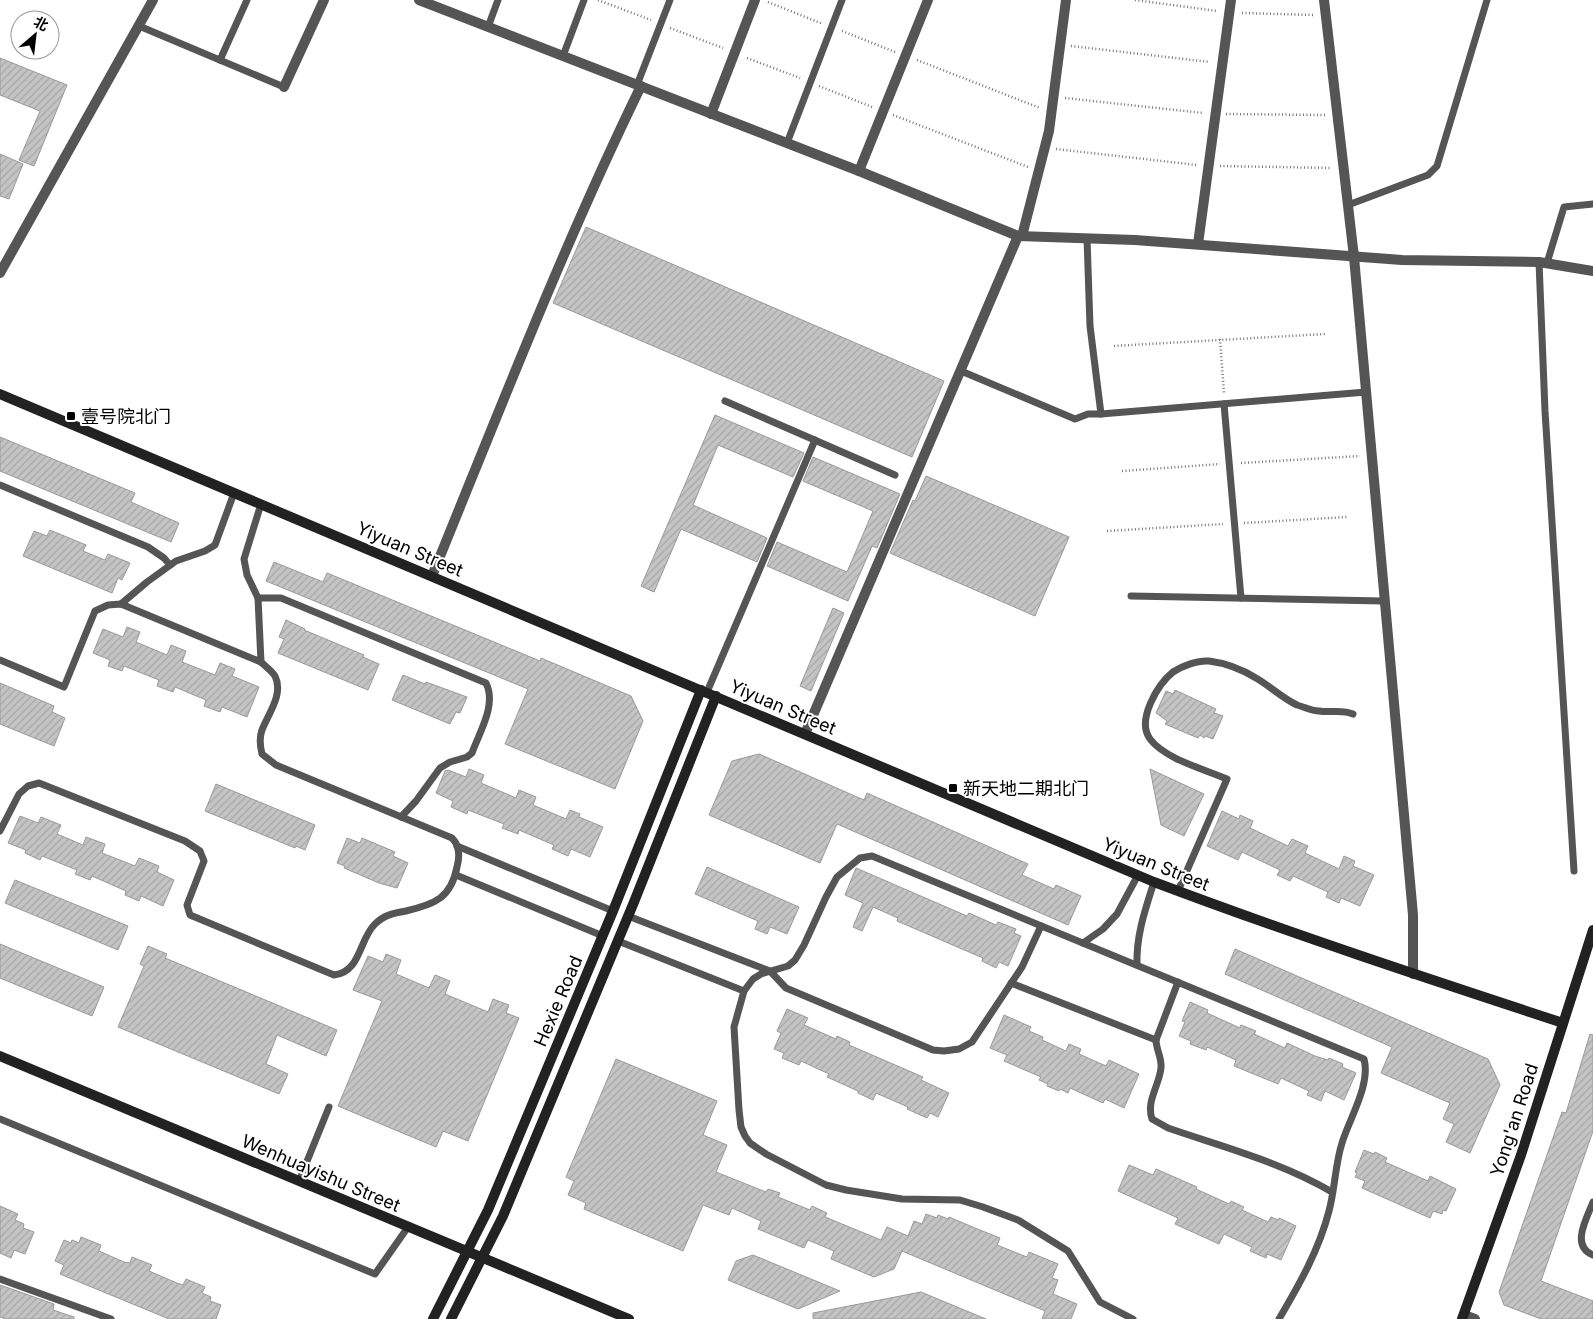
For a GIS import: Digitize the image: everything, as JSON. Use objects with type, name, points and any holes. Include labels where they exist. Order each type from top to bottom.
[{"type":"street","points":[[0,273],[153,0]]},
{"type":"street","points":[[284,87],[324,0]]},
{"type":"street","points":[[419,0],[859,171],[1020,236],[1198,244],[1402,260],[1543,262],[1593,271]]},
{"type":"street","points":[[711,114],[755,0]]},
{"type":"street","points":[[859,171],[928,0]]},
{"type":"street","points":[[805,734],[1020,236],[1049,131],[1066,0]]},
{"type":"street","points":[[1198,244],[1231,0]]},
{"type":"street","points":[[1324,0],[1354,256],[1413,915],[1413,974]]},
{"type":"street","points":[[432,576],[547,293],[639,86]]},
{"type":"street","name":"Yiyuan Street","points":[[0,394],[1154,882],[1413,974],[1563,1023]]},
{"type":"street","name":"Hexie Road","points":[[433,1319],[488,1210],[613,911],[708,693]]},
{"type":"street","name":"Hexie Road","points":[[451,1319],[503,1216],[618,942],[708,693]]},
{"type":"street","name":"Yong'an Road","points":[[1463,1317],[1521,1155],[1593,930]]},
{"type":"street","name":"Wenhuayishu Street","points":[[0,1056],[468,1252],[614,1316],[629,1319]]},
{"type":"street","points":[[1463,1317],[1475,1319]]},
{"type":"lane","points":[[220,60],[247,0]]},
{"type":"lane","points":[[488,27],[498,0]]},
{"type":"lane","points":[[562,56],[584,0]]},
{"type":"lane","points":[[639,86],[670,0]]},
{"type":"lane","points":[[787,143],[842,0]]},
{"type":"lane","points":[[1348,206],[1428,175],[1437,166],[1487,0]]},
{"type":"lane","points":[[139,26],[284,87]]},
{"type":"lane","points":[[1574,870],[1545,411],[1543,262],[1564,207],[1593,204]]},
{"type":"lane","points":[[1087,238],[1090,326],[1101,414]]},
{"type":"lane","points":[[961,371],[1075,419],[1088,414],[1366,392]]},
{"type":"lane","points":[[725,402],[895,474]]},
{"type":"lane","points":[[1224,404],[1241,598]]},
{"type":"lane","points":[[708,693],[816,440]]},
{"type":"lane","points":[[0,485],[148,546],[170,565]]},
{"type":"lane","points":[[121,604],[176,561],[215,545],[234,492]]},
{"type":"lane","points":[[261,504],[244,559],[247,575],[258,598],[261,662]]},
{"type":"lane","points":[[1131,596],[1384,601]]},
{"type":"lane","points":[[258,598],[281,598],[486,683],[491,698],[472,753],[440,768],[416,802],[401,817]]},
{"type":"lane","points":[[0,660],[64,687],[95,611],[108,605],[121,604],[261,662],[275,677],[277,688],[276,700],[261,731],[260,743],[262,754],[276,765],[452,838],[459,851],[456,875],[451,886],[435,903],[394,912],[379,920],[366,933],[354,964],[346,972],[334,975],[190,915],[187,905],[204,862],[200,851],[185,840],[39,783],[28,786],[19,794],[0,831]]},
{"type":"lane","points":[[1178,891],[1227,779],[1172,756],[1160,749],[1150,738],[1145,726],[1149,704],[1170,675],[1181,668],[1209,661],[1244,671],[1285,699],[1298,705],[1318,712],[1346,711],[1353,714]]},
{"type":"lane","points":[[457,846],[613,911]]},
{"type":"lane","points":[[1133,1319],[1100,1302],[1068,1251],[1018,1220],[983,1206],[960,1200],[902,1199],[826,1185],[766,1154],[750,1143],[745,1136],[742,1127],[734,1027],[744,991],[753,979],[770,971],[788,966],[795,960],[804,946],[832,883],[842,872],[860,858],[872,856],[1364,1059],[1366,1066],[1364,1082],[1342,1144],[1330,1210],[1304,1277],[1279,1319]]},
{"type":"lane","points":[[456,875],[603,936]]},
{"type":"lane","points":[[1083,943],[1103,929],[1117,914],[1138,875]]},
{"type":"lane","points":[[1137,965],[1137,950],[1142,920],[1154,882]]},
{"type":"lane","points":[[628,916],[770,971],[786,988],[933,1050],[944,1051],[959,1049],[972,1042],[1022,967],[1041,926]]},
{"type":"lane","points":[[618,942],[744,991]]},
{"type":"lane","points":[[1178,982],[1156,1040],[1161,1067],[1151,1101],[1150,1112],[1152,1119],[1168,1128],[1290,1170],[1332,1192]]},
{"type":"lane","points":[[1011,983],[1156,1040]]},
{"type":"lane","points":[[299,1181],[329,1107]]},
{"type":"lane","points":[[0,1119],[375,1274],[408,1227]]},
{"type":"lane","points":[[1593,1202],[1581,1236],[1582,1246],[1588,1253],[1593,1255]]},
{"type":"lane","points":[[0,1279],[101,1317],[111,1319]]},
{"type":"path","points":[[1135,0],[1229,12],[1325,15]]},
{"type":"path","points":[[1060,44],[1222,63]]},
{"type":"path","points":[[1053,96],[1216,114],[1337,115]]},
{"type":"path","points":[[1045,148],[1209,166],[1344,168]]},
{"type":"path","points":[[1114,346],[1325,334]]},
{"type":"path","points":[[1220,340],[1224,404]]},
{"type":"path","points":[[1122,471],[1342,456],[1371,456]]},
{"type":"building","points":[[0,58],[67,85],[34,166],[19,160],[40,111],[0,95]]},
{"type":"building","points":[[0,154],[23,164],[9,199],[0,196]]},
{"type":"building","points":[[586,227],[944,381],[912,457],[553,303]]},
{"type":"building","points":[[715,415],[804,453],[793,477],[718,445],[693,505],[767,538],[757,562],[681,529],[654,592],[641,586]]},
{"type":"building","points":[[0,437],[135,493],[131,502],[179,523],[171,542],[0,471]]},
{"type":"building","points":[[813,457],[900,494],[877,548],[872,546],[848,601],[767,566],[777,542],[847,572],[873,511],[803,481]]},
{"type":"building","points":[[926,476],[1069,537],[1035,616],[890,553],[913,500],[915,501]]},
{"type":"building","points":[[50,530],[86,545],[83,551],[105,560],[108,554],[130,563],[122,580],[118,578],[112,593],[23,556],[34,531],[47,536]]},
{"type":"building","points":[[274,562],[323,582],[327,573],[540,661],[541,658],[631,696],[643,721],[615,789],[505,744],[528,689],[266,581]]},
{"type":"building","points":[[833,608],[844,613],[811,691],[800,686]]},
{"type":"building","points":[[286,620],[304,630],[364,655],[363,657],[379,664],[368,690],[278,653],[284,639],[279,637]]},
{"type":"building","points":[[127,627],[140,632],[136,642],[167,655],[171,645],[186,651],[182,662],[215,675],[220,663],[235,669],[232,676],[259,687],[247,717],[222,707],[220,712],[204,706],[206,700],[175,687],[173,692],[157,686],[159,680],[124,666],[122,671],[108,666],[110,660],[93,653],[103,629],[123,637]]},
{"type":"building","points":[[403,675],[467,697],[460,713],[456,712],[450,724],[392,700]]},
{"type":"building","points":[[0,683],[54,706],[52,712],[65,718],[54,746],[0,724]]},
{"type":"building","points":[[1175,690],[1216,709],[1214,713],[1223,716],[1213,739],[1205,736],[1204,738],[1200,735],[1198,738],[1165,724],[1167,721],[1156,713],[1166,691],[1173,694]]},
{"type":"building","points":[[759,754],[864,800],[867,793],[1028,864],[1022,875],[1054,889],[1056,885],[1081,896],[1068,925],[837,824],[820,863],[709,815],[732,761]]},
{"type":"building","points":[[469,769],[484,775],[481,783],[516,798],[519,790],[536,797],[533,805],[566,819],[570,810],[580,814],[579,817],[603,827],[590,857],[571,849],[568,856],[552,849],[554,845],[519,830],[518,834],[502,828],[504,824],[468,810],[467,814],[451,807],[453,801],[436,793],[445,771],[448,770],[466,777]]},
{"type":"building","points":[[1150,769],[1204,794],[1184,836],[1161,825]]},
{"type":"building","points":[[216,784],[315,825],[305,850],[296,846],[295,848],[205,811]]},
{"type":"building","points":[[1222,811],[1239,819],[1240,815],[1253,821],[1250,828],[1288,846],[1292,839],[1308,846],[1305,853],[1339,869],[1344,856],[1355,861],[1353,866],[1374,875],[1360,906],[1341,898],[1339,903],[1326,897],[1328,892],[1293,876],[1290,881],[1277,875],[1280,870],[1242,852],[1238,860],[1207,846]]},
{"type":"building","points":[[20,816],[38,823],[41,817],[61,825],[57,834],[83,845],[86,837],[105,844],[102,853],[135,866],[139,858],[159,866],[157,872],[174,880],[163,906],[141,896],[139,901],[125,895],[126,891],[92,876],[90,880],[75,874],[77,870],[42,856],[40,860],[25,853],[26,850],[8,843]]},
{"type":"building","points":[[347,838],[360,843],[362,838],[395,852],[393,856],[408,863],[397,888],[379,883],[344,868],[345,866],[337,863]]},
{"type":"building","points":[[707,867],[799,907],[787,934],[770,927],[767,934],[755,929],[758,921],[695,894]]},
{"type":"building","points":[[856,868],[967,916],[969,913],[996,925],[998,922],[1016,929],[1014,933],[1021,936],[1008,966],[999,962],[996,968],[982,961],[983,958],[897,921],[898,918],[873,907],[862,931],[853,927],[863,903],[845,895]]},
{"type":"building","points":[[15,880],[128,926],[118,950],[5,903]]},
{"type":"building","points":[[0,944],[104,987],[92,1016],[0,978]]},
{"type":"building","points":[[148,946],[167,954],[165,958],[337,1030],[326,1056],[277,1035],[266,1064],[288,1074],[279,1094],[118,1027],[144,966],[140,964]]},
{"type":"building","points":[[1235,949],[1488,1059],[1500,1085],[1470,1153],[1446,1142],[1454,1124],[1443,1119],[1450,1103],[1381,1073],[1392,1047],[1225,974]]},
{"type":"building","points":[[386,954],[401,960],[396,974],[429,988],[435,975],[450,981],[445,994],[488,1012],[493,999],[509,1005],[506,1013],[519,1018],[468,1141],[443,1131],[436,1147],[338,1106],[382,1001],[353,990],[368,956],[383,962]]},
{"type":"building","points":[[1190,1002],[1208,1010],[1207,1013],[1240,1028],[1241,1025],[1256,1031],[1254,1034],[1285,1048],[1287,1043],[1315,1056],[1328,1060],[1329,1058],[1343,1064],[1342,1067],[1356,1073],[1344,1100],[1325,1091],[1321,1101],[1307,1095],[1309,1091],[1281,1078],[1278,1084],[1234,1066],[1236,1060],[1207,1047],[1206,1050],[1190,1044],[1191,1041],[1179,1036],[1185,1022],[1182,1021]]},
{"type":"building","points":[[787,1009],[808,1018],[804,1025],[836,1039],[837,1036],[850,1042],[849,1045],[923,1077],[921,1080],[949,1093],[938,1117],[930,1113],[927,1118],[907,1109],[908,1107],[876,1093],[873,1100],[827,1077],[829,1074],[801,1061],[799,1065],[782,1058],[784,1053],[774,1049],[781,1033],[777,1031]]},
{"type":"building","points":[[1004,1015],[1031,1027],[1029,1031],[1043,1037],[1042,1040],[1066,1051],[1069,1044],[1081,1049],[1079,1054],[1106,1066],[1109,1060],[1139,1074],[1124,1108],[1105,1099],[1103,1103],[1070,1088],[1068,1093],[1060,1089],[1059,1091],[1039,1080],[1041,1077],[1004,1061],[1007,1055],[990,1048]]},
{"type":"building","points":[[1590,1034],[1593,1035],[1593,1131],[1541,1281],[1593,1301],[1593,1319],[1541,1319],[1504,1305],[1499,1292],[1562,1112],[1566,1113]]},
{"type":"building","points":[[616,1059],[717,1101],[703,1135],[727,1145],[716,1172],[766,1192],[768,1189],[780,1193],[778,1197],[810,1210],[812,1206],[827,1213],[825,1217],[881,1240],[887,1227],[908,1236],[914,1221],[922,1224],[926,1214],[937,1218],[938,1215],[948,1219],[949,1217],[1000,1238],[997,1245],[1027,1257],[1029,1252],[1058,1264],[1052,1278],[1058,1280],[1053,1294],[1077,1304],[1071,1319],[1042,1319],[1045,1311],[902,1251],[894,1269],[874,1277],[831,1259],[834,1251],[808,1240],[804,1248],[758,1229],[761,1221],[732,1208],[729,1215],[703,1205],[683,1251],[584,1209],[586,1203],[568,1195],[574,1181],[566,1177]]},
{"type":"building","points":[[1364,1150],[1374,1154],[1375,1152],[1387,1158],[1385,1162],[1428,1181],[1430,1176],[1456,1189],[1446,1211],[1443,1210],[1442,1214],[1433,1211],[1430,1218],[1362,1188],[1365,1181],[1355,1177],[1357,1173],[1355,1172]]},
{"type":"building","points":[[1129,1165],[1153,1175],[1156,1169],[1229,1204],[1231,1201],[1244,1207],[1242,1210],[1268,1222],[1271,1217],[1278,1220],[1279,1218],[1296,1226],[1281,1260],[1267,1254],[1266,1258],[1250,1251],[1252,1247],[1224,1234],[1219,1244],[1175,1224],[1178,1218],[1118,1191]]},
{"type":"building","points":[[0,1206],[18,1214],[15,1220],[24,1224],[23,1228],[34,1232],[25,1254],[14,1250],[11,1258],[0,1253]]},
{"type":"building","points":[[81,1237],[101,1245],[99,1251],[124,1262],[130,1263],[132,1257],[152,1265],[149,1271],[177,1283],[183,1285],[186,1279],[205,1287],[202,1293],[211,1297],[210,1301],[221,1305],[216,1319],[169,1319],[60,1274],[64,1265],[55,1261],[64,1240],[71,1243],[72,1240],[79,1243]]},
{"type":"building","points":[[753,1255],[840,1291],[798,1309],[728,1280],[736,1261]]},
{"type":"building","points":[[0,1285],[54,1304],[53,1310],[74,1317],[74,1319],[6,1319],[0,1317]]},
{"type":"building","points":[[921,1292],[986,1319],[813,1319],[813,1313]]},
{"type":"place","name":"壹号院北门","points":[[71,416]]},
{"type":"place","name":"新天地二期北门","points":[[953,788]]}]
